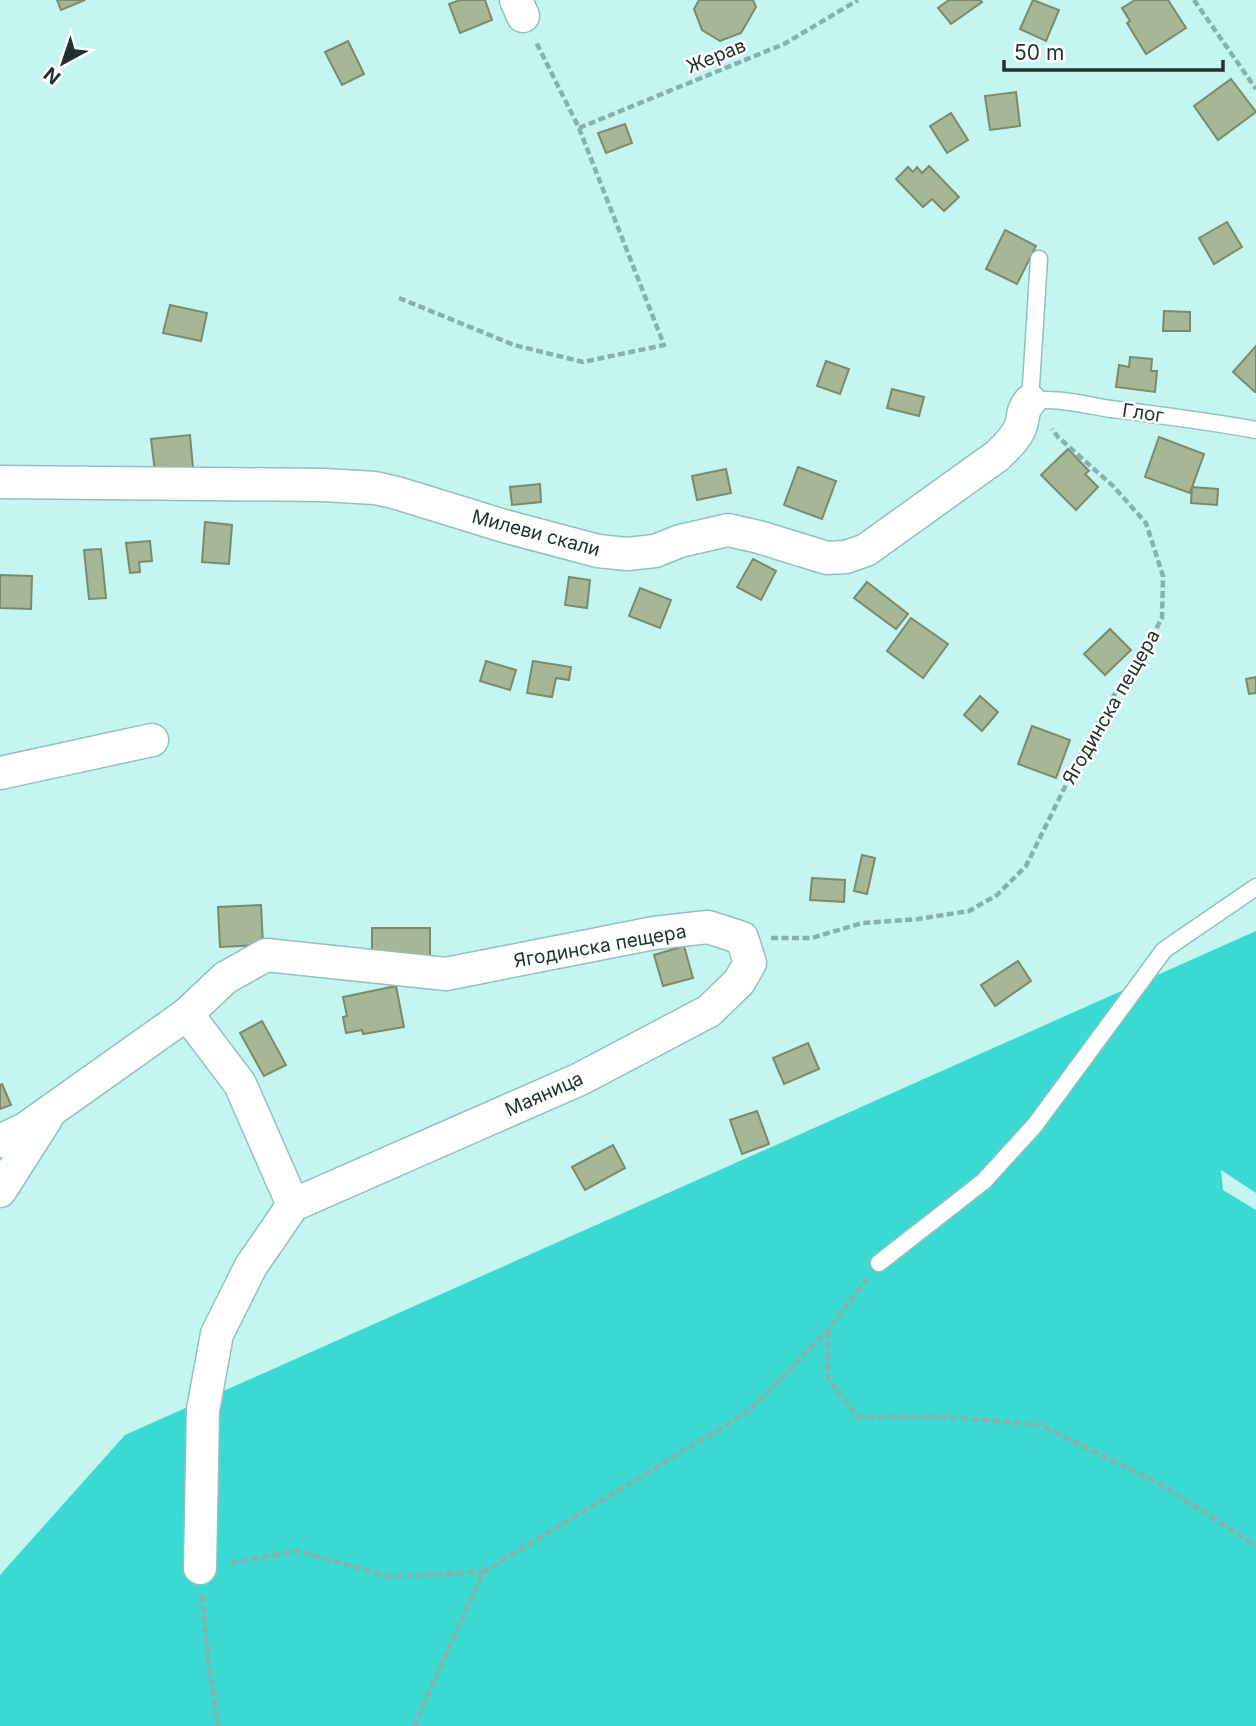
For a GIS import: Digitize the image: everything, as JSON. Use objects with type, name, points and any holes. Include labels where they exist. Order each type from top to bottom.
[{"type":"street","name":"Милеви скали","points":[[0,482],[323,485],[375,488],[598,551],[627,554],[655,551],[680,541],[728,530],[827,558],[846,557],[866,551],[997,456],[1020,428],[1024,409],[1030,401]]},
{"type":"street","points":[[0,773],[152,740]]},
{"type":"street","name":"Ягодинска пещера","points":[[0,1140],[25,1129],[187,1014],[225,978],[266,955],[446,974],[654,933],[708,927],[742,938]]},
{"type":"street","name":"Маяница","points":[[293,1205],[580,1079],[709,1011],[738,982],[750,964],[742,938]]},
{"type":"street","points":[[187,1014],[240,1084],[293,1205],[251,1266],[217,1334],[203,1410],[200,1568]]},
{"type":"street","points":[[0,1191],[52,1110]]},
{"type":"lane","name":"Милеви скали","points":[[1030,401],[1039,259]]},
{"type":"lane","name":"Глог","points":[[1030,401],[1076,404],[1256,430]]},
{"type":"lane","points":[[879,1263],[984,1181],[1035,1125],[1164,950],[1256,887]]},
{"type":"path","name":"Жерав","points":[[579,128],[784,44],[858,0]]},
{"type":"path","points":[[1194,0],[1256,89]]},
{"type":"path","points":[[399,298],[514,345],[583,362],[664,345],[579,128],[520,8]]},
{"type":"path","name":"Ягодинска пещера","points":[[742,938],[812,938],[862,923],[918,919],[970,911],[997,895],[1027,866],[1089,738],[1162,618],[1163,576],[1146,523],[1113,485],[1058,437],[1030,401]]},
{"type":"path","points":[[218,1726],[208,1660],[200,1568],[297,1551],[390,1577],[483,1572],[749,1411],[828,1329],[879,1263]]},
{"type":"path","points":[[828,1329],[828,1379],[858,1417],[946,1417],[1040,1425],[1162,1485],[1256,1546]]},
{"type":"path","points":[[414,1726],[483,1572]]},
{"type":"shaded area","points":[[1256,931],[1256,1193],[1221,1170],[1223,1190],[1256,1210],[1256,1726],[0,1726],[0,1575],[125,1435]]},
{"type":"building","points":[[57,0],[85,0],[61,10]]},
{"type":"building","points":[[460,0],[485,0],[492,20],[460,33],[449,4]]},
{"type":"building","points":[[699,0],[753,0],[756,7],[741,33],[720,41],[702,30],[694,9]]},
{"type":"building","points":[[949,0],[982,2],[951,24],[938,8]]},
{"type":"building","points":[[1033,0],[1059,10],[1046,41],[1020,29]]},
{"type":"building","points":[[1135,0],[1168,0],[1186,28],[1146,54],[1127,23],[1130,21],[1122,8]]},
{"type":"building","points":[[348,41],[364,74],[342,85],[325,52]]},
{"type":"building","points":[[1231,79],[1256,112],[1218,140],[1194,106]]},
{"type":"building","points":[[1016,92],[1020,126],[990,130],[985,96]]},
{"type":"building","points":[[951,113],[968,140],[947,153],[930,126]]},
{"type":"building","points":[[625,124],[632,143],[606,153],[598,133]]},
{"type":"building","points":[[929,166],[959,197],[944,211],[932,199],[923,207],[896,179],[908,167],[913,172],[917,167],[922,173]]},
{"type":"building","points":[[1227,222],[1242,247],[1214,264],[1199,238]]},
{"type":"building","points":[[1005,230],[1036,246],[1017,284],[986,269]]},
{"type":"building","points":[[170,305],[207,313],[201,341],[163,333]]},
{"type":"building","points":[[1164,311],[1190,312],[1190,331],[1163,331]]},
{"type":"building","points":[[1256,346],[1256,392],[1255,392],[1233,372]]},
{"type":"building","points":[[1130,357],[1152,359],[1151,371],[1157,371],[1155,392],[1116,387],[1119,365],[1129,367]]},
{"type":"building","points":[[826,361],[849,369],[840,394],[817,386]]},
{"type":"building","points":[[892,389],[924,397],[919,416],[887,408]]},
{"type":"building","points":[[190,435],[193,468],[155,472],[151,439]]},
{"type":"building","points":[[1159,437],[1204,454],[1190,493],[1145,477]]},
{"type":"building","points":[[1068,449],[1089,471],[1085,474],[1098,487],[1076,510],[1041,475]]},
{"type":"building","points":[[798,467],[836,481],[822,519],[784,505]]},
{"type":"building","points":[[726,469],[731,493],[697,500],[692,476]]},
{"type":"building","points":[[540,484],[541,502],[512,505],[510,487]]},
{"type":"building","points":[[1192,487],[1218,489],[1217,505],[1191,503]]},
{"type":"building","points":[[205,522],[232,525],[229,564],[202,562]]},
{"type":"building","points":[[150,541],[152,561],[139,562],[140,572],[130,573],[126,543]]},
{"type":"building","points":[[101,549],[106,598],[89,599],[84,550]]},
{"type":"building","points":[[753,559],[776,571],[761,600],[737,587]]},
{"type":"building","points":[[0,575],[32,576],[31,609],[0,608]]},
{"type":"building","points":[[569,577],[590,580],[587,608],[565,605]]},
{"type":"building","points":[[867,582],[908,614],[896,629],[854,598]]},
{"type":"building","points":[[640,588],[671,600],[660,628],[629,616]]},
{"type":"building","points":[[911,618],[948,644],[923,678],[887,651]]},
{"type":"building","points":[[1110,629],[1131,650],[1105,675],[1084,654]]},
{"type":"building","points":[[486,661],[516,670],[510,690],[480,681]]},
{"type":"building","points":[[533,661],[571,667],[569,680],[556,678],[552,697],[527,693]]},
{"type":"building","points":[[1256,677],[1256,693],[1249,694],[1246,679]]},
{"type":"building","points":[[980,696],[998,712],[982,731],[964,715]]},
{"type":"building","points":[[1032,726],[1070,740],[1056,778],[1018,764]]},
{"type":"building","points":[[862,855],[875,858],[867,894],[854,891]]},
{"type":"building","points":[[812,878],[845,880],[844,902],[810,900]]},
{"type":"building","points":[[261,905],[263,945],[220,947],[218,907]]},
{"type":"building","points":[[372,928],[430,928],[430,957],[372,958]]},
{"type":"building","points":[[684,946],[693,978],[663,986],[654,955]]},
{"type":"building","points":[[1018,961],[1031,981],[995,1006],[981,985]]},
{"type":"building","points":[[396,986],[404,1027],[363,1034],[362,1030],[346,1033],[343,1017],[347,1016],[343,997]]},
{"type":"building","points":[[262,1021],[286,1065],[264,1076],[240,1033]]},
{"type":"building","points":[[808,1043],[819,1069],[784,1084],[773,1058]]},
{"type":"building","points":[[2,1084],[11,1105],[0,1109],[0,1085]]},
{"type":"building","points":[[757,1111],[769,1144],[742,1154],[730,1120]]},
{"type":"building","points":[[613,1145],[625,1168],[585,1190],[572,1167]]}]
